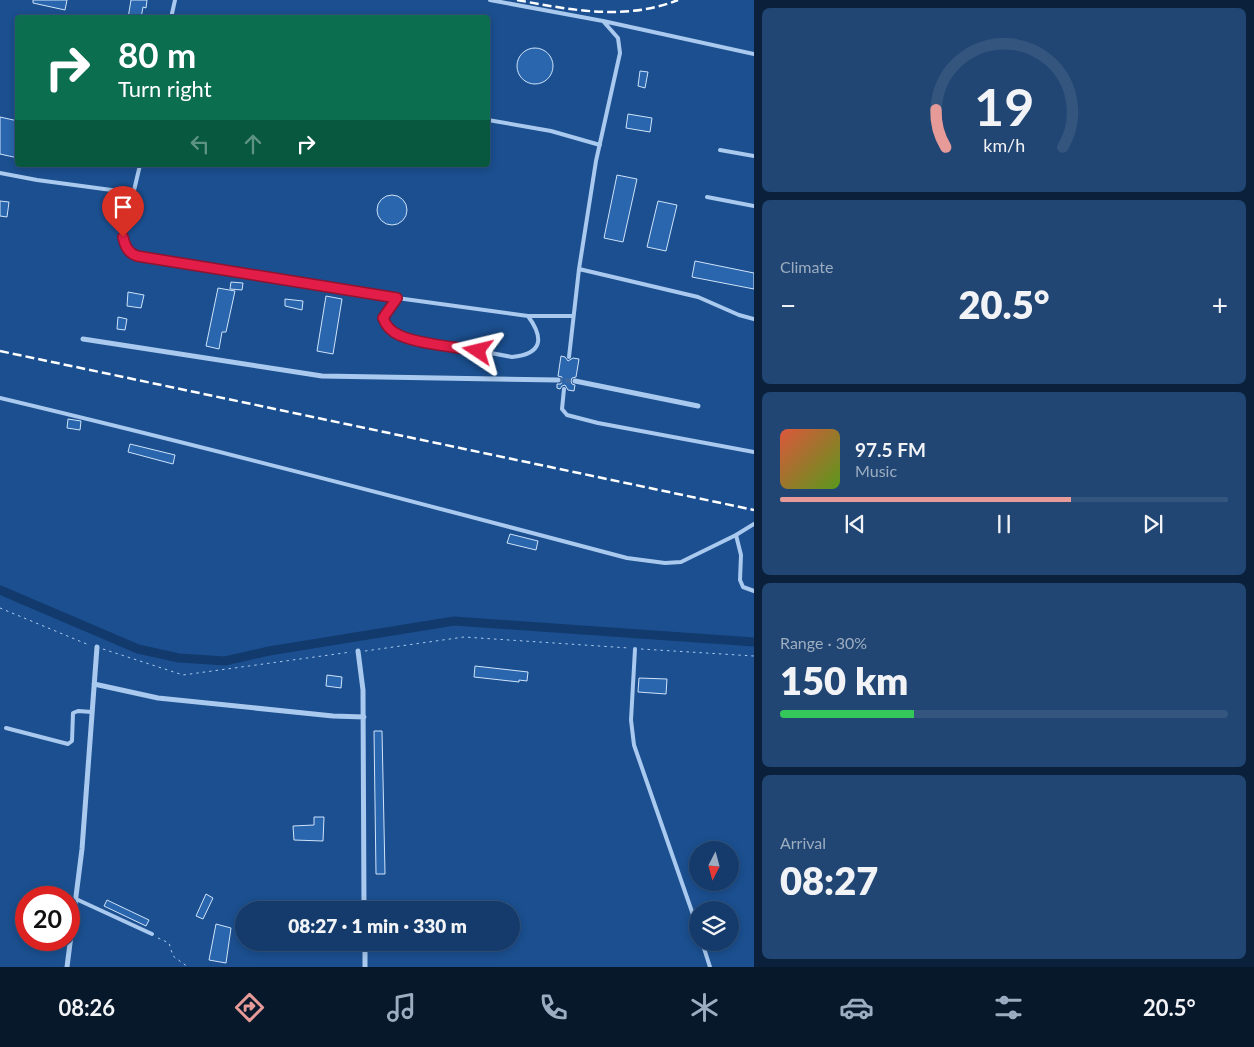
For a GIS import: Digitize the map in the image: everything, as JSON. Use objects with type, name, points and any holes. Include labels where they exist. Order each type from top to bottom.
[{"type":"street","points":[[83,339],[322,376],[558,380]]},
{"type":"street","points":[[576,381],[698,406]]},
{"type":"street","points":[[78,886],[97,648]]},
{"type":"street","points":[[358,652],[364,690],[364,901]]},
{"type":"street","points":[[94,684],[158,698],[332,716],[364,717]]},
{"type":"street","points":[[67,967],[69,951]]},
{"type":"street","points":[[365,951],[365,967]]},
{"type":"lane","points":[[172,15],[175,0]]},
{"type":"lane","points":[[490,0],[603,21],[754,54]]},
{"type":"lane","points":[[569,357],[579,269],[600,145],[620,53],[618,38],[603,21]]},
{"type":"lane","points":[[490,120],[551,131],[600,145]]},
{"type":"lane","points":[[720,150],[754,156]]},
{"type":"lane","points":[[140,167],[123,237],[124,244],[128,250],[137,256],[397,298],[528,316],[573,316]]},
{"type":"lane","points":[[0,173],[46,182],[134,193]]},
{"type":"lane","points":[[707,197],[754,206]]},
{"type":"lane","points":[[579,269],[698,297],[739,314],[754,318]]},
{"type":"lane","points":[[397,298],[383,318],[386,325],[401,336],[512,357],[528,353],[538,343],[537,328],[528,316]]},
{"type":"lane","points":[[564,389],[562,409],[567,415],[693,442],[754,452]]},
{"type":"lane","points":[[0,398],[145,432],[627,558],[665,563],[681,562],[754,524]]},
{"type":"lane","points":[[736,535],[741,555],[740,580],[743,587],[754,591]]},
{"type":"lane","points":[[635,649],[631,720],[634,745],[689,903]]},
{"type":"lane","points":[[6,728],[68,744],[72,741],[73,713],[78,711],[92,712]]},
{"type":"lane","points":[[80,901],[152,934]]},
{"type":"lane","points":[[705,951],[710,967]]},
{"type":"path","points":[[0,608],[97,648],[183,674],[464,637],[754,656]]},
{"type":"path","points":[[152,934],[169,943],[173,956],[188,967]]},
{"type":"building","points":[[33,0],[67,0],[65,10],[33,3]]},
{"type":"building","points":[[131,0],[147,0],[146,8],[143,7],[142,15],[128,15]]},
{"type":"building","points":[[535,48],[542,49],[548,53],[552,59],[552,73],[548,79],[542,83],[535,84],[528,83],[522,79],[518,73],[517,66],[518,59],[522,53],[528,49]]},
{"type":"building","points":[[640,71],[648,72],[645,88],[638,86]]},
{"type":"building","points":[[628,114],[652,118],[650,132],[626,128]]},
{"type":"building","points":[[0,117],[15,120],[15,157],[0,154]]},
{"type":"building","points":[[617,175],[637,179],[623,242],[604,238]]},
{"type":"building","points":[[392,195],[403,199],[407,210],[403,221],[392,225],[381,221],[377,210],[381,199]]},
{"type":"building","points":[[0,201],[9,202],[7,217],[0,216]]},
{"type":"building","points":[[658,201],[677,205],[666,251],[647,247]]},
{"type":"building","points":[[695,261],[754,273],[754,289],[692,277]]},
{"type":"building","points":[[231,282],[243,283],[242,290],[230,289]]},
{"type":"building","points":[[218,288],[235,291],[226,332],[222,332],[219,349],[206,346]]},
{"type":"building","points":[[128,292],[144,295],[141,308],[127,306]]},
{"type":"building","points":[[326,296],[342,299],[333,354],[317,351]]},
{"type":"building","points":[[285,299],[303,301],[302,310],[285,306]]},
{"type":"building","points":[[118,317],[127,319],[125,330],[117,329]]},
{"type":"building","points":[[561,356],[565,357],[568,361],[573,358],[579,359],[576,377],[572,378],[571,381],[575,385],[574,391],[568,390],[565,385],[560,389],[557,388],[557,384],[561,384],[562,381],[562,377],[558,376]]},
{"type":"building","points":[[68,419],[81,421],[80,430],[67,428]]},
{"type":"building","points":[[130,444],[175,455],[173,464],[128,452]]},
{"type":"building","points":[[510,534],[538,541],[536,550],[507,543]]},
{"type":"building","points":[[475,666],[528,672],[527,681],[519,680],[519,682],[474,677]]},
{"type":"building","points":[[327,675],[342,677],[341,688],[326,686]]},
{"type":"building","points":[[639,678],[667,679],[666,694],[638,692]]},
{"type":"building","points":[[374,731],[382,731],[385,874],[376,874]]},
{"type":"building","points":[[314,817],[324,817],[323,841],[294,840],[293,826],[314,825]]},
{"type":"building","points":[[206,894],[213,898],[203,919],[196,916]]},
{"type":"building","points":[[107,900],[149,920],[146,926],[104,906]]},
{"type":"building","points":[[216,924],[231,928],[226,963],[209,960]]},
{"type":"waterway","points":[[0,590],[138,649],[179,658],[225,661],[269,651],[454,621],[754,642]]},
{"type":"tunnel","points":[[558,380],[575,381]]},
{"type":"railway","points":[[517,0],[598,12],[638,10],[678,0]]},
{"type":"railway","points":[[0,351],[754,510]]},
{"type":"route","points":[[123,237],[124,244],[128,250],[137,256],[344,291],[397,298],[383,316],[386,325],[394,333],[410,339],[478,351]]}]
